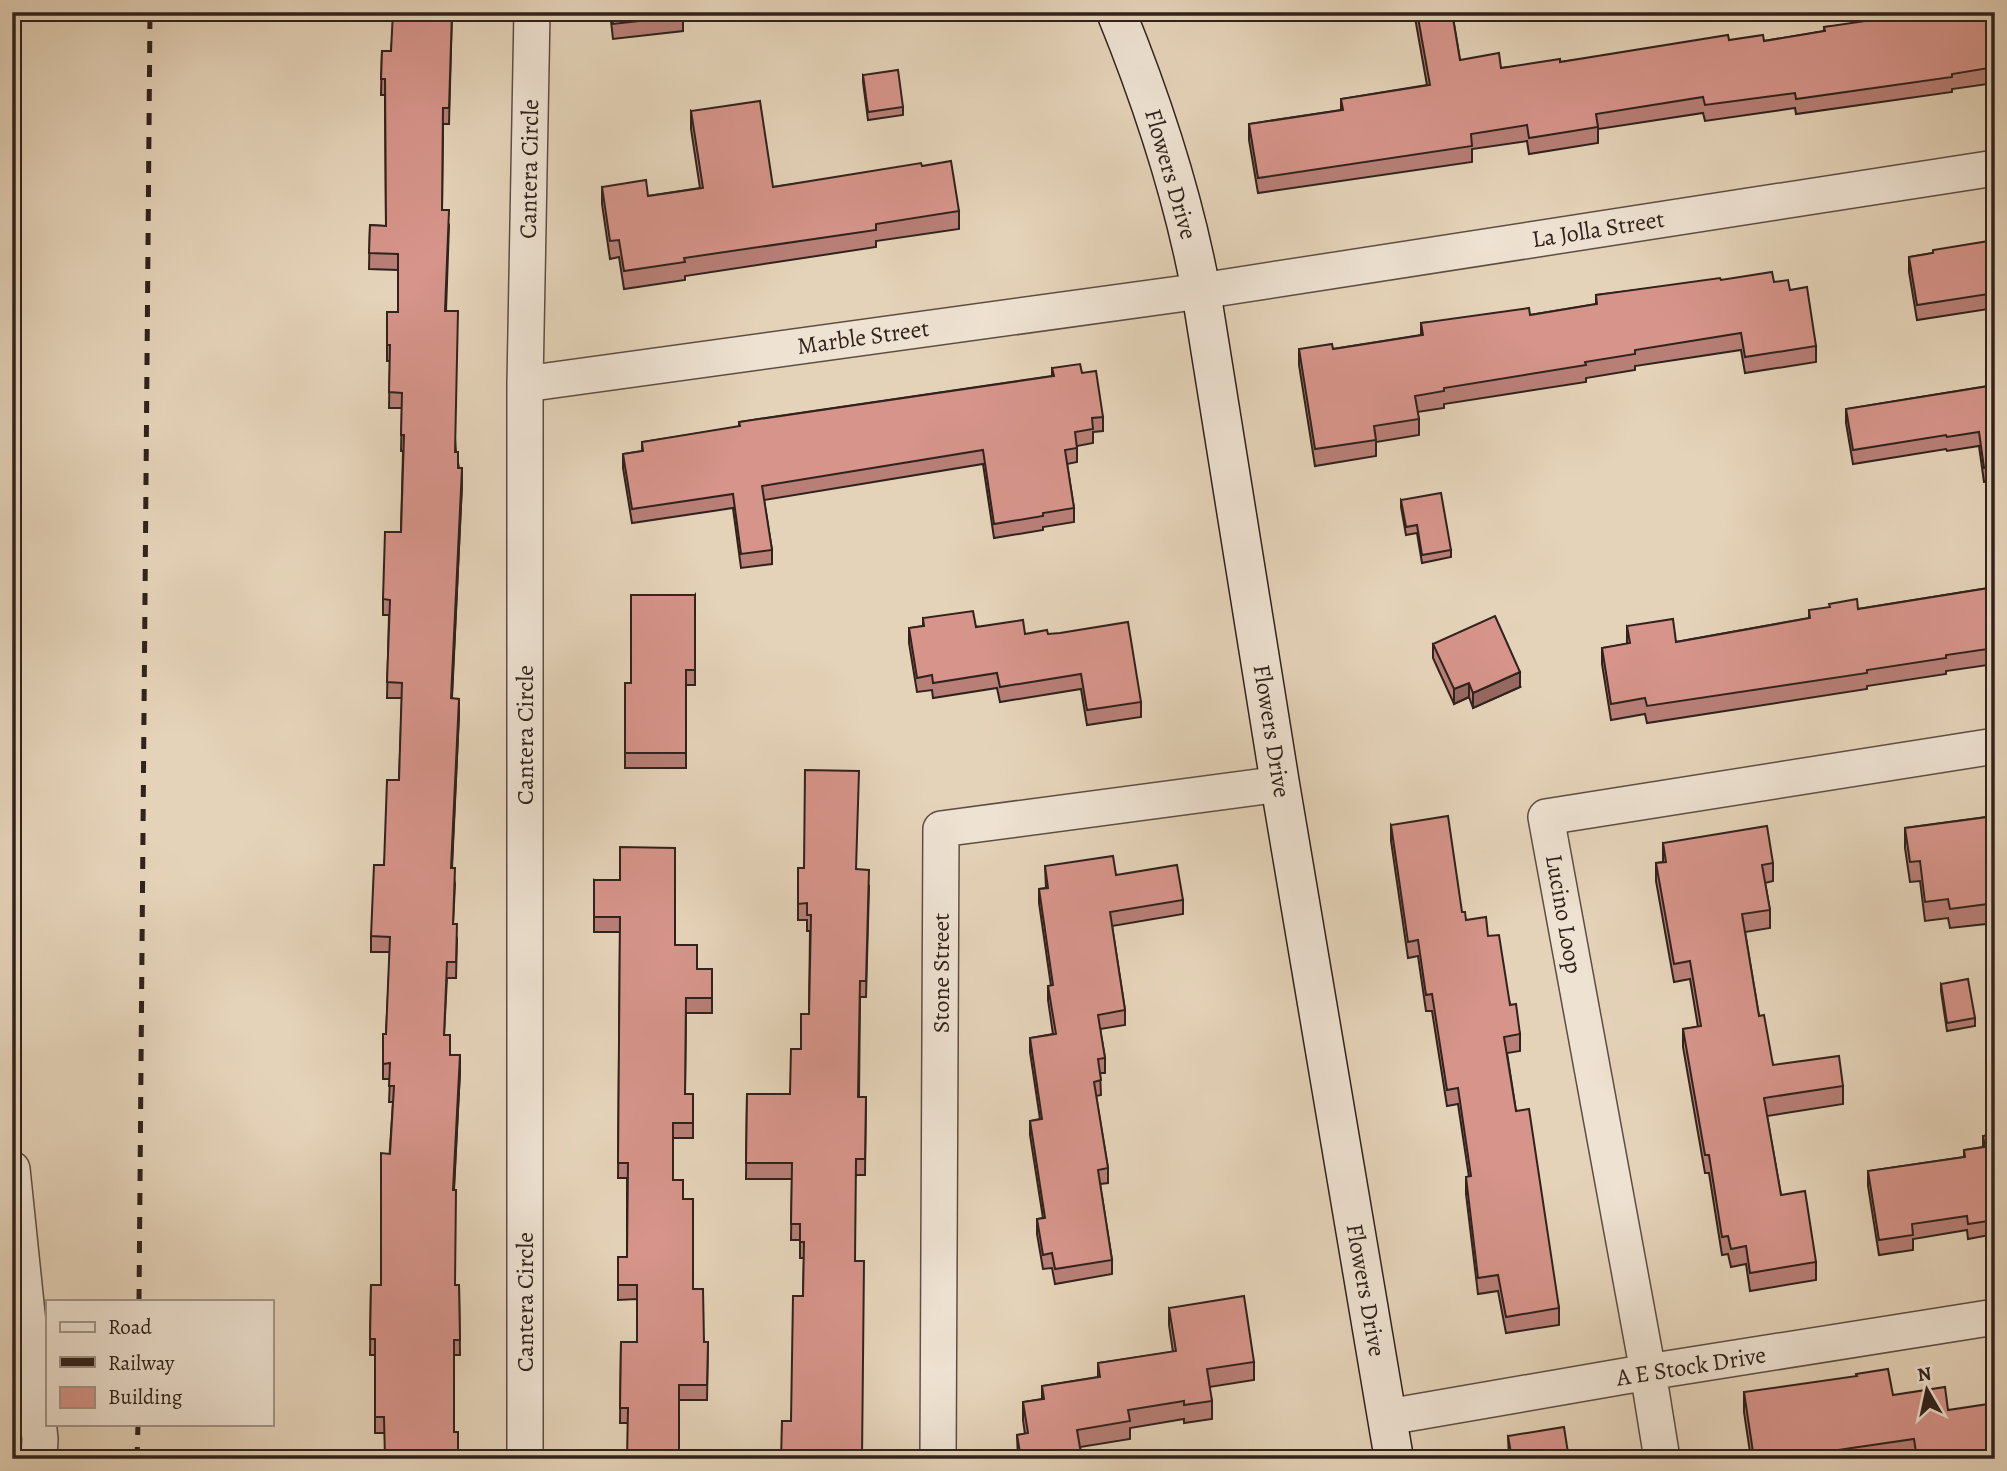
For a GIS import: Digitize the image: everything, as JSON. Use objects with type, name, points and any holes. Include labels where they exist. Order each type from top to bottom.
[{"type":"street","name":"Cantera Circle","points":[[525,1459],[525,384],[532,12]]},
{"type":"street","name":"Flowers Drive","points":[[1116,12],[1145,83],[1170,161],[1190,234],[1201,291],[1280,784],[1394,1459]]},
{"type":"street","name":"La Jolla Street","points":[[1201,291],[1995,168]]},
{"type":"street","name":"Marble Street","points":[[525,384],[1201,291]]},
{"type":"street","name":"Lucino Loop","points":[[1662,1459],[1546,817],[1995,746]]},
{"type":"street","name":"Stone Street","points":[[938,1459],[942,829],[1280,784]]},
{"type":"street","points":[[12,1169],[40,1440],[39,1459]]},
{"type":"street","name":"A E Stock Drive","points":[[1388,1417],[1648,1372],[1995,1317]]},
{"type":"building","points":[[393,12],[452,12],[449,108],[443,108],[442,210],[449,210],[445,311],[458,311],[455,452],[458,452],[458,468],[462,468],[451,698],[459,699],[451,868],[455,868],[453,924],[457,924],[456,962],[447,962],[444,1035],[450,1035],[450,1055],[460,1055],[453,1190],[456,1190],[455,1285],[459,1285],[460,1340],[454,1340],[454,1432],[458,1432],[458,1459],[385,1459],[384,1417],[375,1417],[375,1339],[370,1339],[371,1285],[381,1285],[381,1153],[390,1154],[394,1086],[389,1086],[390,1063],[383,1064],[390,937],[371,936],[374,865],[384,865],[387,780],[399,780],[402,683],[387,682],[390,600],[383,599],[385,532],[401,532],[404,435],[401,435],[402,393],[389,392],[390,345],[387,345],[387,312],[398,312],[398,254],[369,253],[370,225],[386,226],[385,79],[381,79],[382,51],[391,51]]},
{"type":"building","points":[[611,12],[683,12],[683,16],[613,24]]},
{"type":"building","points":[[1417,12],[1452,12],[1460,60],[1499,53],[1501,68],[1560,59],[1560,62],[1728,35],[1729,40],[1763,35],[1764,41],[1825,31],[1824,27],[1926,12],[1942,12],[1943,17],[1972,12],[1995,12],[1995,67],[1952,74],[1952,77],[1796,99],[1795,93],[1705,105],[1703,97],[1596,114],[1598,127],[1529,138],[1527,125],[1471,134],[1472,146],[1258,178],[1249,124],[1343,110],[1341,99],[1430,85]]},
{"type":"building","points":[[898,70],[903,107],[868,112],[863,75]]},
{"type":"building","points":[[760,101],[773,187],[921,163],[922,166],[951,161],[959,211],[876,224],[876,230],[684,258],[685,262],[624,271],[619,240],[610,241],[602,187],[646,180],[648,196],[703,188],[691,111]]},
{"type":"building","points":[[1995,240],[1995,293],[1917,305],[1909,257],[1933,253],[1933,250]]},
{"type":"building","points":[[1772,272],[1774,282],[1788,280],[1790,290],[1807,287],[1816,346],[1745,357],[1741,333],[1635,350],[1635,354],[1585,362],[1586,365],[1444,388],[1444,391],[1415,396],[1419,419],[1374,426],[1376,440],[1315,449],[1299,349],[1332,344],[1333,349],[1423,335],[1421,323],[1529,308],[1530,315],[1597,304],[1596,295]]},
{"type":"building","points":[[1080,364],[1082,373],[1096,371],[1103,417],[1092,418],[1093,429],[1075,432],[1077,448],[1065,450],[1074,508],[994,524],[983,450],[762,486],[772,550],[741,554],[733,494],[632,509],[623,454],[643,451],[642,442],[740,426],[739,422],[1054,376],[1052,368]]},
{"type":"building","points":[[1995,385],[1995,467],[1984,468],[1979,432],[1853,450],[1846,409]]},
{"type":"building","points":[[1441,493],[1451,550],[1422,555],[1417,525],[1406,527],[1401,500]]},
{"type":"building","points":[[12,567],[20,568],[20,614],[12,614]]},
{"type":"building","points":[[1995,587],[1995,648],[1867,670],[1867,673],[1647,706],[1645,698],[1611,704],[1602,648],[1630,643],[1627,626],[1673,619],[1676,642],[1810,618],[1809,610],[1857,599],[1858,609]]},
{"type":"building","points":[[631,595],[695,595],[695,670],[686,670],[686,753],[625,753],[625,683],[631,683]]},
{"type":"building","points":[[973,611],[976,627],[1023,620],[1025,634],[1047,630],[1048,634],[1060,633],[1128,622],[1141,702],[1087,710],[1081,674],[1000,687],[997,673],[933,683],[932,675],[917,678],[909,628],[924,626],[923,618]]},
{"type":"building","points":[[1495,616],[1520,672],[1473,693],[1469,683],[1454,689],[1433,644]]},
{"type":"building","points":[[805,770],[859,771],[856,869],[869,870],[866,981],[860,981],[858,1097],[866,1097],[865,1159],[856,1159],[855,1261],[864,1261],[862,1459],[781,1459],[782,1421],[791,1421],[793,1296],[803,1296],[804,1242],[800,1242],[800,1224],[791,1224],[792,1163],[746,1163],[747,1094],[790,1094],[791,1049],[801,1049],[801,1014],[809,1014],[811,915],[807,915],[807,903],[798,904],[798,868],[804,868]]},
{"type":"building","points":[[1448,816],[1462,912],[1465,912],[1466,920],[1486,917],[1488,936],[1499,935],[1510,1005],[1516,1004],[1520,1034],[1504,1037],[1516,1111],[1529,1109],[1559,1308],[1506,1317],[1498,1275],[1478,1278],[1466,1177],[1471,1176],[1458,1088],[1447,1090],[1432,994],[1426,995],[1418,940],[1408,942],[1391,825]]},
{"type":"building","points":[[1995,816],[1995,903],[1950,909],[1948,899],[1925,902],[1920,861],[1910,862],[1905,828]]},
{"type":"building","points":[[1767,826],[1773,863],[1762,865],[1770,910],[1742,914],[1759,1016],[1764,1015],[1773,1065],[1839,1056],[1843,1086],[1764,1098],[1781,1195],[1805,1191],[1816,1262],[1750,1273],[1746,1246],[1731,1249],[1728,1236],[1722,1237],[1709,1155],[1705,1155],[1683,1029],[1701,1026],[1690,961],[1674,964],[1656,863],[1666,862],[1663,843]]},
{"type":"building","points":[[620,847],[675,848],[675,945],[697,945],[697,969],[712,969],[712,998],[686,998],[685,1094],[693,1094],[693,1123],[673,1123],[673,1180],[683,1180],[683,1199],[693,1199],[693,1289],[703,1289],[704,1342],[708,1342],[707,1385],[679,1385],[679,1459],[627,1459],[628,1408],[620,1408],[621,1342],[637,1342],[637,1285],[618,1285],[618,1257],[627,1257],[628,1163],[618,1163],[620,917],[594,917],[594,880],[620,880]]},
{"type":"building","points":[[1113,856],[1116,875],[1177,865],[1183,900],[1110,912],[1125,1010],[1098,1015],[1105,1058],[1098,1059],[1101,1080],[1094,1082],[1108,1168],[1098,1170],[1112,1260],[1055,1269],[1052,1253],[1043,1255],[1037,1219],[1045,1218],[1030,1121],[1042,1119],[1030,1038],[1056,1034],[1048,986],[1053,985],[1039,889],[1048,888],[1045,866]]},
{"type":"building","points":[[1968,979],[1975,1018],[1947,1023],[1941,984]]},
{"type":"building","points":[[1995,1134],[1995,1220],[1968,1224],[1967,1216],[1912,1224],[1913,1235],[1879,1240],[1868,1171],[1965,1157],[1964,1150],[1985,1147],[1983,1136]]},
{"type":"building","points":[[1244,1296],[1254,1362],[1207,1369],[1212,1401],[1184,1405],[1184,1401],[1128,1410],[1130,1421],[1077,1430],[1082,1459],[1021,1459],[1017,1435],[1028,1433],[1023,1402],[1044,1399],[1042,1386],[1100,1377],[1098,1363],[1176,1351],[1169,1308]]},
{"type":"building","points":[[1888,1369],[1893,1395],[1945,1387],[1948,1410],[1995,1403],[1995,1459],[1917,1459],[1914,1439],[1817,1453],[1818,1459],[1754,1459],[1744,1392]]},
{"type":"building","points":[[1564,1427],[1569,1459],[1512,1459],[1508,1436]]},
{"type":"railway","points":[[139,1300],[150,12]]},
{"type":"railway","points":[[137,1459],[138,1426]]}]
